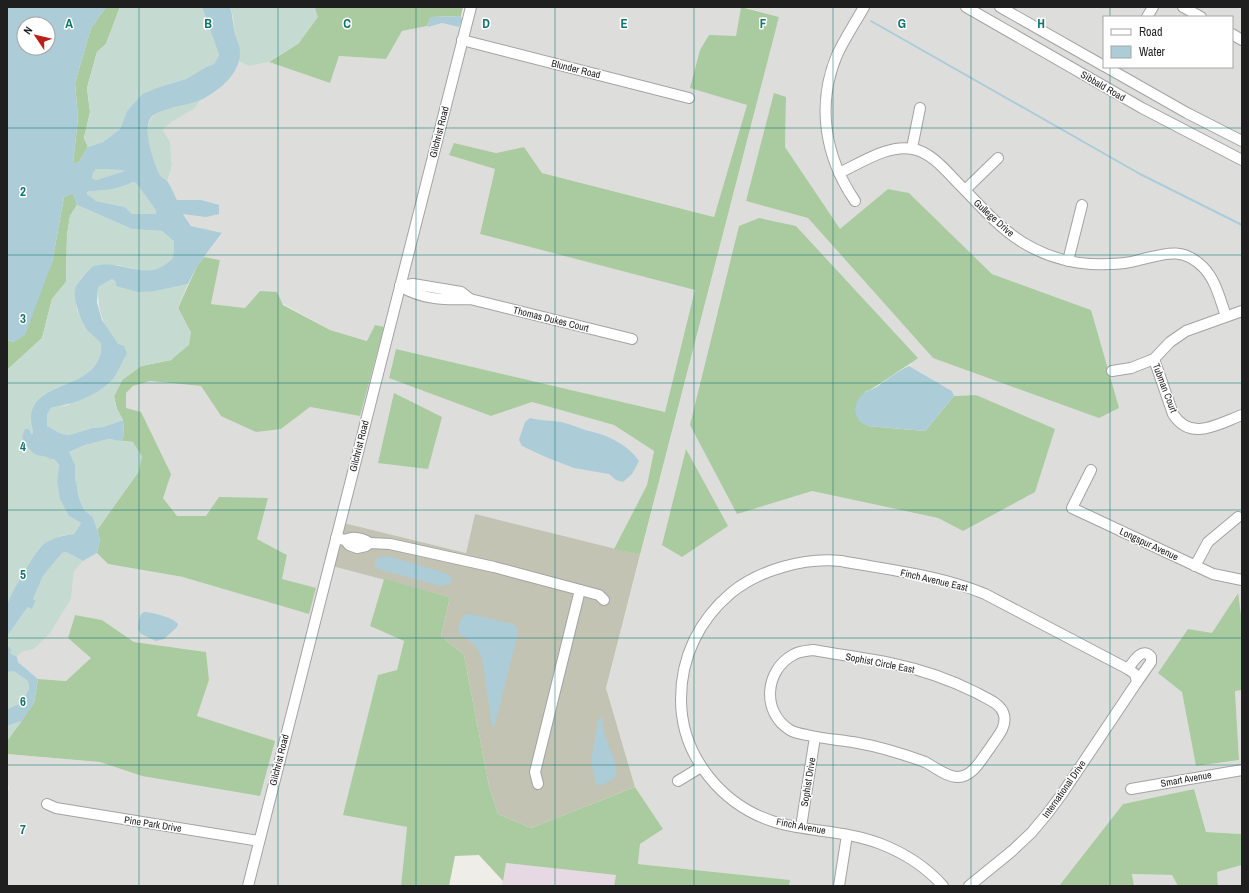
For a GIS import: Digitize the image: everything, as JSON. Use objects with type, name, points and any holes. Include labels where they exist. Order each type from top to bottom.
[{"type":"street","name":"Gilchrist Road","points":[[248,886],[340,539],[400,286],[471,7]]},
{"type":"street","points":[[855,201],[844,184],[831,154],[825,119],[827,92],[838,54],[864,7]]},
{"type":"street","name":"Sibbald Road","points":[[966,7],[1182,130],[1242,160]]},
{"type":"street","points":[[1000,7],[1103,66]]},
{"type":"street","points":[[1148,16],[1153,7]]},
{"type":"street","points":[[1183,7],[1199,16]]},
{"type":"street","points":[[1233,35],[1242,40]]},
{"type":"street","name":"Blunder Road","points":[[462,40],[689,98]]},
{"type":"street","points":[[1107,88],[1117,70],[1187,113],[1242,141]]},
{"type":"street","points":[[912,148],[920,108]]},
{"type":"street","name":"Gullege Drive","points":[[839,173],[887,151],[901,148],[912,148],[922,151],[930,156],[995,221],[1022,242],[1050,256],[1086,264],[1108,264],[1138,260],[1167,253],[1177,253],[1194,260],[1210,275],[1226,316]]},
{"type":"street","points":[[965,190],[998,158]]},
{"type":"street","points":[[1068,261],[1082,205]]},
{"type":"street","name":"Thomas Dukes Court","points":[[400,286],[413,284],[461,292],[470,299],[632,339]]},
{"type":"street","points":[[1112,371],[1131,368],[1154,359],[1178,336],[1186,331],[1242,311]]},
{"type":"street","name":"Tubman Court","points":[[1154,359],[1173,414],[1177,420],[1186,427],[1199,430],[1206,429],[1242,415]]},
{"type":"street","name":"Longspur Avenue","points":[[1091,470],[1072,508],[1213,574],[1242,580]]},
{"type":"street","points":[[1195,566],[1208,542],[1238,517]]},
{"type":"street","points":[[340,539],[357,548],[370,544],[390,544],[494,567],[600,595],[604,600]]},
{"type":"street","name":"Finch Avenue East","points":[[763,575],[802,562],[827,559],[948,581],[984,594],[1133,675]]},
{"type":"street","name":"Finch Avenue","points":[[763,575],[745,584],[716,607],[696,634],[686,660],[681,689],[682,718],[689,744],[696,759],[706,775],[726,795],[748,810],[779,823],[864,838],[882,844],[895,850],[926,870],[944,886]]},
{"type":"street","points":[[538,784],[535,772],[580,590]]},
{"type":"street","name":"Sophist Circle East","points":[[813,650],[894,664],[919,671],[962,686],[994,702],[1000,707],[1004,714],[1004,721],[1000,734],[972,771],[959,777],[948,775],[926,763],[882,748],[815,737],[797,733],[782,724],[772,708],[770,694],[772,679],[776,670],[782,663],[793,655],[813,650]]},
{"type":"street","name":"International Drive","points":[[969,886],[1012,851],[1032,832],[1047,814],[1062,794],[1133,675]]},
{"type":"street","name":"Sophist Drive","points":[[801,827],[815,737]]},
{"type":"street","points":[[678,781],[701,767]]},
{"type":"street","name":"Smart Avenue","points":[[1131,789],[1242,770]]},
{"type":"street","name":"Pine Park Drive","points":[[47,804],[56,808],[259,841]]},
{"type":"street","points":[[839,886],[847,835]]},
{"type":"shaded area","points":[[120,7],[202,7],[219,55],[214,64],[186,79],[142,94],[127,111],[120,129],[103,142],[88,147],[84,138],[90,112],[87,88],[97,52],[106,44]]},
{"type":"shaded area","points":[[230,7],[313,7],[315,8],[318,17],[299,43],[269,62],[249,66],[238,61],[240,51],[235,36],[233,17]]},
{"type":"shaded area","points":[[475,7],[741,7],[736,37],[690,87],[747,105],[714,217],[542,173],[524,147],[496,153],[454,143],[450,155],[495,169],[480,234],[696,290],[665,412],[396,349],[389,377],[491,416],[532,402],[614,425],[654,451],[647,485],[614,549],[475,515],[466,553],[344,523]]},
{"type":"shaded area","points":[[744,7],[959,7],[1192,140],[1242,165],[1242,622],[1237,593],[1182,692],[1196,766],[1239,760],[1235,690],[1242,690],[1242,834],[1206,832],[1194,789],[1123,804],[1059,886],[789,886],[789,880],[638,864],[640,844],[663,829],[635,787],[606,688],[779,17]],"holes":[[[786,97],[785,147],[840,230],[888,189],[909,193],[992,274],[1091,310],[933,358],[808,218],[746,201]],[[796,226],[918,358],[909,366],[952,391],[954,396],[976,395],[963,531],[938,518],[812,491]]]},
{"type":"shaded area","points":[[972,7],[1242,7],[1242,157],[1205,139]]},
{"type":"shaded area","points":[[442,23],[462,27],[244,886],[7,886],[7,792],[9,789],[7,779],[7,754],[100,762],[142,776],[197,716],[209,680],[206,652],[134,642],[102,620],[75,615],[68,638],[92,658],[66,681],[38,679],[18,662],[17,657],[22,652],[34,649],[71,599],[74,570],[83,561],[97,553],[108,564],[183,577],[282,578],[287,555],[257,539],[206,516],[177,517],[163,498],[126,408],[126,393],[133,386],[150,381],[201,386],[221,416],[281,429],[310,407],[360,416],[375,325],[368,341],[330,330],[260,291],[245,308],[211,304],[220,260],[204,257],[222,234],[191,226],[183,213],[201,200],[177,200],[167,182],[172,165],[170,142],[163,130],[170,122],[194,109],[201,100],[215,92],[230,78],[237,67],[238,61],[249,66],[269,62],[330,83],[339,56],[386,59],[402,31],[427,26],[430,27]]},
{"type":"shaded area","points":[[201,100],[194,109],[171,122],[163,130],[170,142],[172,165],[167,182],[160,175],[151,153],[148,135],[150,120],[158,112]]},
{"type":"shaded area","points":[[96,169],[126,171],[96,180],[92,178]]},
{"type":"shaded area","points":[[133,182],[136,183],[155,209],[156,214],[132,214],[125,207],[96,201],[87,195],[88,191],[111,189]]},
{"type":"shaded area","points":[[77,205],[132,229],[162,231],[174,240],[173,258],[167,265],[154,271],[142,271],[117,265],[97,265],[88,270],[81,278],[75,291],[77,310],[89,332],[101,343],[99,359],[91,370],[79,378],[41,397],[33,407],[31,421],[33,434],[25,429],[46,455],[50,459],[54,459],[59,465],[57,480],[69,516],[81,523],[74,534],[60,536],[32,561],[7,606],[7,370],[42,338],[52,299],[66,282],[67,235],[70,216]]},
{"type":"shaded area","points":[[112,279],[116,282],[156,291],[188,284],[178,308],[191,333],[189,345],[171,360],[141,366],[122,380],[114,396],[117,409],[123,420],[103,427],[92,428],[69,435],[62,434],[47,426],[47,415],[51,408],[68,405],[127,354],[109,331],[101,316],[99,307],[98,287]]},
{"type":"shaded area","points":[[109,439],[133,442],[142,456],[139,471],[97,530],[93,517],[84,510],[79,498],[75,477],[75,464],[69,452],[85,445]]},
{"type":"shaded area","points":[[475,514],[640,555],[606,688],[635,787],[531,828],[498,814],[489,786],[464,655],[441,636],[450,597],[332,566],[344,523],[466,553]]},
{"type":"shaded area","points":[[66,552],[83,561],[74,571],[71,599],[50,633],[34,649],[22,652],[17,657],[10,653],[7,637],[28,607],[32,608],[36,600],[33,599],[43,576],[62,553]]},
{"type":"shaded area","points":[[332,566],[384,579],[370,626],[404,641],[397,670],[344,815],[407,827],[401,886],[251,886]]},
{"type":"shaded area","points":[[14,670],[28,681],[29,689],[21,703],[7,709],[7,672]]},
{"type":"shaded area","points":[[22,721],[7,741],[7,726]]},
{"type":"shaded area","points":[[505,863],[616,875],[614,886],[502,886]]},
{"type":"shaded area","points":[[1242,865],[1242,886],[1218,886],[1217,872]]},
{"type":"shaded area","points":[[1132,874],[1172,875],[1178,886],[1134,886]]},
{"type":"green space","points":[[106,7],[120,7],[106,44],[97,52],[87,88],[90,112],[84,138],[88,147],[79,162],[73,164],[78,118],[75,83],[91,28]]},
{"type":"green space","points":[[313,7],[463,7],[461,16],[431,17],[427,26],[402,31],[386,59],[339,56],[330,83],[269,62],[299,43],[315,8]]},
{"type":"green space","points":[[741,7],[779,17],[640,555],[614,549],[647,485],[654,451],[614,425],[532,402],[491,416],[389,378],[396,349],[665,412],[695,290],[480,234],[495,169],[449,155],[454,143],[496,153],[524,147],[542,173],[714,217],[747,105],[690,88],[700,50],[709,35],[736,36]]},
{"type":"green space","points":[[774,93],[786,97],[785,147],[840,229],[888,189],[909,193],[992,274],[1091,310],[1119,408],[1099,418],[933,358],[808,218],[746,201]]},
{"type":"green space","points":[[73,193],[77,205],[70,216],[67,235],[66,282],[52,299],[42,338],[7,370],[7,340],[14,342],[52,263],[64,197]]},
{"type":"green space","points":[[759,218],[796,226],[918,358],[879,385],[865,392],[856,414],[860,421],[868,426],[925,431],[954,396],[976,395],[1055,429],[1035,492],[963,531],[938,518],[812,491],[737,514],[690,425],[739,226]]},
{"type":"green space","points":[[204,257],[220,260],[211,304],[245,308],[260,291],[277,292],[283,305],[330,330],[367,341],[375,325],[384,327],[360,416],[310,407],[281,429],[256,432],[221,416],[201,386],[150,381],[133,386],[126,393],[126,408],[141,412],[171,474],[163,498],[177,516],[206,516],[219,497],[268,498],[257,539],[287,555],[282,579],[316,588],[309,614],[183,577],[108,564],[97,553],[100,539],[97,530],[139,471],[133,442],[121,441],[124,435],[123,420],[117,409],[114,396],[122,380],[141,366],[171,360],[191,333],[178,308],[197,266]]},
{"type":"green space","points":[[394,393],[442,417],[428,469],[378,463]]},
{"type":"green space","points":[[686,449],[728,526],[682,557],[662,545]]},
{"type":"green space","points":[[384,579],[450,597],[441,636],[464,655],[489,786],[498,814],[531,828],[635,787],[663,829],[640,844],[638,864],[790,880],[789,886],[614,886],[616,875],[506,863],[503,881],[479,855],[455,856],[449,886],[401,886],[407,827],[343,815],[378,675],[397,670],[404,641],[370,626]]},
{"type":"green space","points":[[1238,593],[1242,622],[1242,690],[1235,691],[1239,760],[1196,766],[1182,692],[1158,673],[1188,629],[1212,633]]},
{"type":"green space","points":[[75,615],[102,620],[134,642],[206,652],[209,680],[197,716],[275,741],[260,796],[142,776],[100,762],[7,754],[7,741],[34,703],[38,679],[66,681],[91,658],[68,638]]},
{"type":"green space","points":[[1194,789],[1206,832],[1242,834],[1242,865],[1217,872],[1218,886],[1178,886],[1172,875],[1132,874],[1134,886],[1059,886],[1123,804]]},
{"type":"water","points":[[7,7],[106,7],[91,28],[75,83],[78,118],[73,164],[79,162],[88,147],[103,142],[120,129],[127,111],[142,94],[186,79],[214,64],[219,55],[202,7],[230,7],[240,51],[237,67],[233,73],[222,86],[203,99],[160,112],[150,119],[148,125],[152,156],[161,176],[167,181],[177,200],[201,200],[219,205],[219,214],[206,217],[183,214],[191,226],[222,233],[197,266],[188,284],[156,291],[138,292],[116,286],[116,282],[112,279],[98,287],[97,302],[102,320],[118,344],[124,346],[127,354],[118,371],[111,381],[104,387],[83,399],[51,408],[47,415],[47,426],[62,434],[69,435],[92,428],[103,427],[123,420],[124,435],[121,441],[109,439],[85,445],[69,452],[75,464],[75,477],[79,498],[84,510],[93,517],[100,539],[97,553],[83,561],[66,552],[62,553],[43,576],[33,599],[36,600],[32,609],[28,607],[7,636],[7,640],[6,610],[7,606],[17,584],[39,549],[50,540],[74,534],[81,523],[69,516],[60,499],[57,480],[59,465],[54,459],[37,455],[32,452],[22,437],[25,429],[29,429],[31,434],[33,434],[31,421],[33,407],[41,397],[79,378],[91,370],[99,359],[101,343],[90,333],[81,319],[75,300],[75,290],[87,271],[97,265],[119,266],[146,271],[155,270],[164,266],[173,258],[174,241],[162,231],[132,229],[77,205],[73,194],[64,197],[52,263],[25,335],[14,342],[7,340]],"holes":[[[96,169],[121,170],[125,171],[96,180],[92,178]],[[133,182],[136,183],[155,209],[156,214],[132,214],[125,207],[96,201],[87,194],[88,191],[111,189]]]},
{"type":"water","points":[[461,16],[462,20],[459,27],[442,23],[429,27],[427,26],[431,17]]},
{"type":"water","points":[[909,366],[952,391],[954,396],[925,431],[868,426],[861,422],[857,417],[855,409],[857,401],[860,397]]},
{"type":"water","points":[[530,418],[557,421],[606,436],[625,446],[639,461],[632,474],[623,482],[616,480],[609,474],[574,468],[548,458],[522,446],[519,440],[525,422]]},
{"type":"water","points":[[378,557],[391,557],[445,573],[451,577],[452,582],[441,586],[378,569],[375,566],[375,561]]},
{"type":"water","points":[[144,612],[157,614],[168,618],[178,624],[177,627],[164,639],[156,641],[141,634],[138,629],[140,617]]},
{"type":"water","points":[[467,614],[513,624],[518,633],[494,728],[492,726],[482,658],[475,645],[458,631],[463,616]]},
{"type":"water","points":[[7,644],[11,650],[10,653],[17,657],[18,662],[38,679],[34,703],[22,721],[7,726],[7,709],[21,703],[29,689],[28,681],[14,671],[7,672]]},
{"type":"water","points":[[601,717],[616,766],[616,773],[614,779],[600,786],[596,784],[591,761],[598,721]]},
{"type":"waterway","points":[[871,21],[1140,174],[1242,225]]}]
